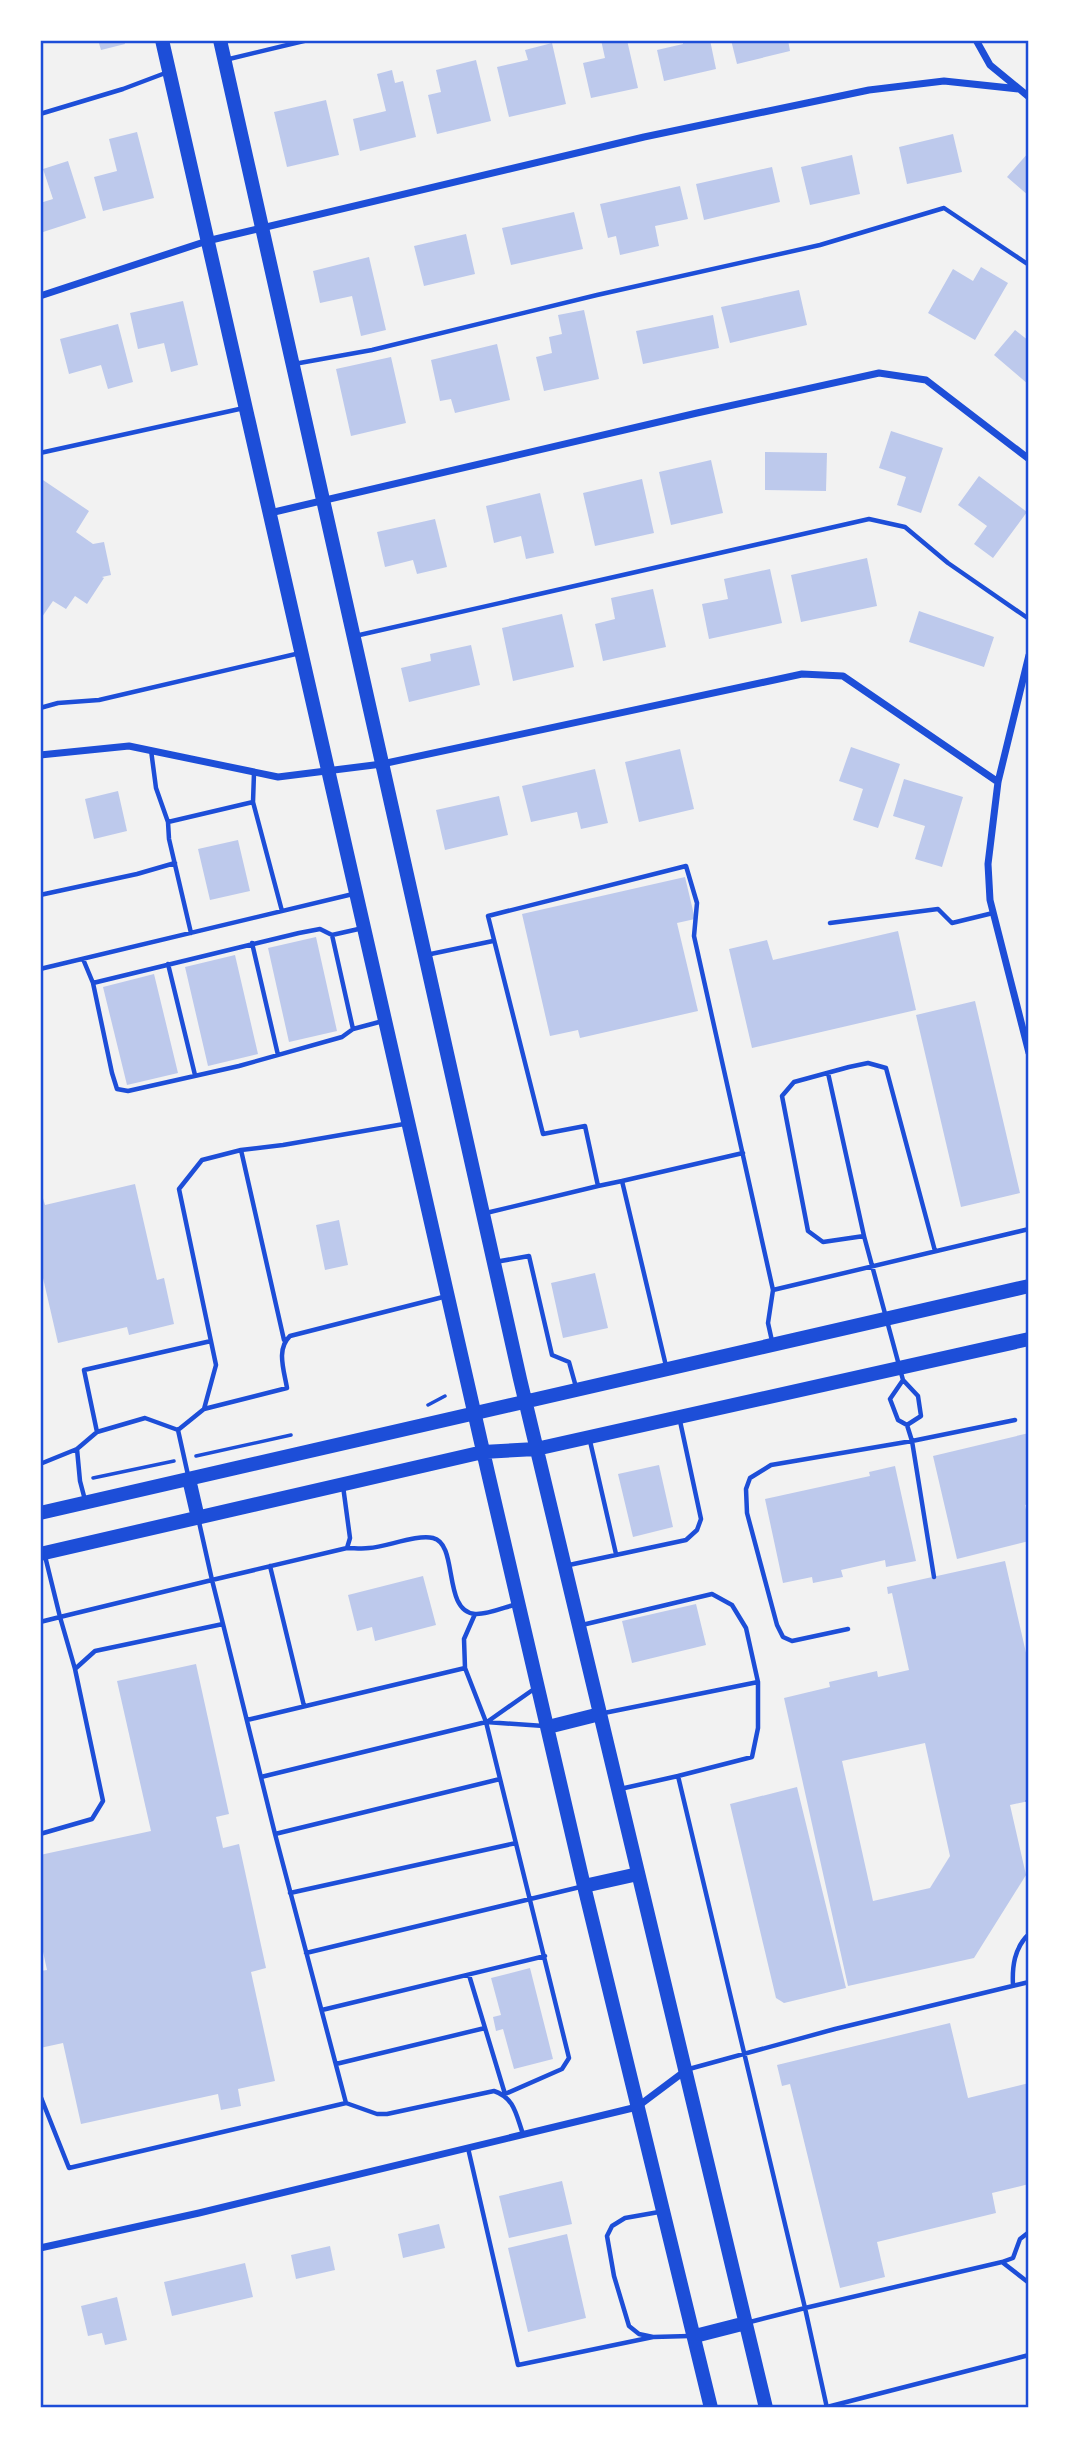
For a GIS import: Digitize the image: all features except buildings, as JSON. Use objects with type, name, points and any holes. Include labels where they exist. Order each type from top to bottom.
[{"type":"main road","points":[[162,40],[483,1452],[584,1886],[711,2408]]},
{"type":"main road","points":[[220,40],[525,1402],[766,2408]]},
{"type":"main road","points":[[40,1513],[1029,1286]]},
{"type":"main road","points":[[42,1554],[483,1452],[536,1449],[679,1417],[902,1374],[1029,1339]]},
{"type":"main road","points":[[189,1479],[198,1518]]},
{"type":"main road","points":[[548,1727],[600,1714]]},
{"type":"main road","points":[[584,1886],[638,1874]]},
{"type":"main road","points":[[695,2336],[746,2323]]},
{"type":"street","points":[[976,40],[990,65],[1029,97]]},
{"type":"street","points":[[40,296],[207,241],[644,137],[869,90],[944,81],[1019,89]]},
{"type":"street","points":[[269,513],[879,373],[926,380],[1029,459]]},
{"type":"street","points":[[1029,655],[998,782],[988,864],[990,900],[1029,1053]]},
{"type":"street","points":[[40,755],[129,746],[278,777],[382,764],[802,674],[843,676],[998,782]]},
{"type":"street","points":[[40,2248],[199,2213],[637,2107],[685,2071]]},
{"type":"lane","points":[[225,60],[308,40]]},
{"type":"lane","points":[[40,114],[123,89],[169,71]]},
{"type":"lane","points":[[293,365],[372,350],[597,295],[820,245],[944,208],[1029,265]]},
{"type":"lane","points":[[40,453],[245,408]]},
{"type":"lane","points":[[354,636],[869,519],[905,527],[948,562],[1029,619]]},
{"type":"lane","points":[[40,708],[58,703],[99,700],[301,653]]},
{"type":"lane","points":[[151,750],[156,789],[168,822],[169,839],[191,933]]},
{"type":"lane","points":[[254,772],[253,802],[282,911]]},
{"type":"lane","points":[[168,822],[253,802]]},
{"type":"lane","points":[[40,895],[137,874],[174,863]]},
{"type":"lane","points":[[598,1186],[585,1126],[543,1134],[488,916],[686,866],[697,903],[694,936],[773,1290],[768,1323],[773,1346]]},
{"type":"lane","points":[[40,969],[356,893]]},
{"type":"lane","points":[[830,923],[938,909],[952,923],[993,913]]},
{"type":"lane","points":[[93,983],[320,929],[332,935],[364,928]]},
{"type":"lane","points":[[332,935],[353,1029]]},
{"type":"lane","points":[[425,956],[493,941]]},
{"type":"lane","points":[[253,943],[278,1055]]},
{"type":"lane","points":[[83,959],[93,983],[117,1089],[128,1091],[278,1055],[342,1037],[353,1029],[385,1020]]},
{"type":"lane","points":[[168,964],[195,1076]]},
{"type":"lane","points":[[864,1236],[823,1242],[808,1231],[782,1096],[794,1082],[868,1063],[886,1068],[935,1251]]},
{"type":"lane","points":[[828,1073],[864,1236],[902,1374],[918,1396],[921,1416],[907,1425]]},
{"type":"lane","points":[[204,1409],[216,1366],[178,1189],[202,1160],[241,1150],[408,1123]]},
{"type":"lane","points":[[178,1430],[204,1409],[287,1388],[281,1352],[284,1341],[241,1150]]},
{"type":"lane","points":[[483,1213],[743,1153]]},
{"type":"lane","points":[[622,1181],[667,1370]]},
{"type":"lane","points":[[773,1290],[1029,1229]]},
{"type":"lane","points":[[494,1262],[529,1256],[552,1355],[569,1362],[577,1390]]},
{"type":"lane","points":[[284,1341],[290,1336],[447,1296]]},
{"type":"lane","points":[[97,1432],[84,1370],[211,1341]]},
{"type":"lane","points":[[902,1374],[890,1399],[898,1420],[907,1425],[912,1441],[934,1577]]},
{"type":"lane","points":[[564,1566],[686,1539],[697,1530],[701,1518],[679,1417]]},
{"type":"lane","points":[[40,1464],[77,1449],[97,1432],[145,1418],[178,1430]]},
{"type":"lane","points":[[848,1629],[792,1641],[783,1637],[777,1625],[747,1513],[746,1489],[750,1478],[771,1465],[1015,1420]]},
{"type":"lane","points":[[178,1430],[189,1479]]},
{"type":"lane","points":[[590,1437],[616,1554]]},
{"type":"lane","points":[[77,1449],[79,1480],[86,1503]]},
{"type":"lane","points":[[342,1485],[350,1538],[347,1548]]},
{"type":"lane","points":[[198,1518],[275,1834],[346,2103]]},
{"type":"lane","points":[[40,1622],[347,1548],[370,1548],[433,1538],[441,1543],[446,1553],[457,1600],[465,1611],[475,1614],[519,1604]]},
{"type":"lane","points":[[40,1833],[92,1819],[103,1801],[75,1669],[42,1554]]},
{"type":"lane","points":[[270,1566],[304,1706]]},
{"type":"lane","points":[[578,1625],[712,1594],[732,1605],[746,1628],[758,1682],[758,1728],[752,1757],[618,1789]]},
{"type":"lane","points":[[40,2095],[69,2168],[346,2103],[377,2114],[387,2114],[494,2091],[505,2094],[562,2069],[569,2058],[545,1956],[486,1723],[465,1668],[464,1639],[475,1614]]},
{"type":"lane","points":[[75,1669],[95,1651],[223,1625]]},
{"type":"lane","points":[[247,1720],[465,1668]]},
{"type":"lane","points":[[600,1714],[758,1682]]},
{"type":"lane","points":[[486,1723],[539,1686]]},
{"type":"lane","points":[[261,1777],[486,1723],[548,1727]]},
{"type":"lane","points":[[678,1776],[827,2407],[1029,2355]]},
{"type":"lane","points":[[275,1834],[500,1779]]},
{"type":"lane","points":[[290,1893],[516,1843]]},
{"type":"lane","points":[[306,1952],[584,1886]]},
{"type":"lane","points":[[1013,1986],[1012,1966],[1022,1941],[1029,1934]]},
{"type":"lane","points":[[322,2010],[545,1956]]},
{"type":"lane","points":[[470,1975],[505,2094],[512,2102],[523,2135]]},
{"type":"lane","points":[[685,2071],[835,2028],[1029,1982]]},
{"type":"lane","points":[[336,2064],[485,2028]]},
{"type":"lane","points":[[468,2148],[518,2365],[653,2337],[695,2336]]},
{"type":"lane","points":[[653,2337],[639,2334],[629,2326],[614,2276],[607,2236],[612,2226],[625,2218],[663,2211]]},
{"type":"lane","points":[[746,2323],[1002,2262],[1013,2258],[1020,2239],[1029,2232]]},
{"type":"lane","points":[[1002,2262],[1029,2283]]},
{"type":"path","points":[[428,1405],[445,1396]]},
{"type":"path","points":[[79,1480],[292,1435]]}]
